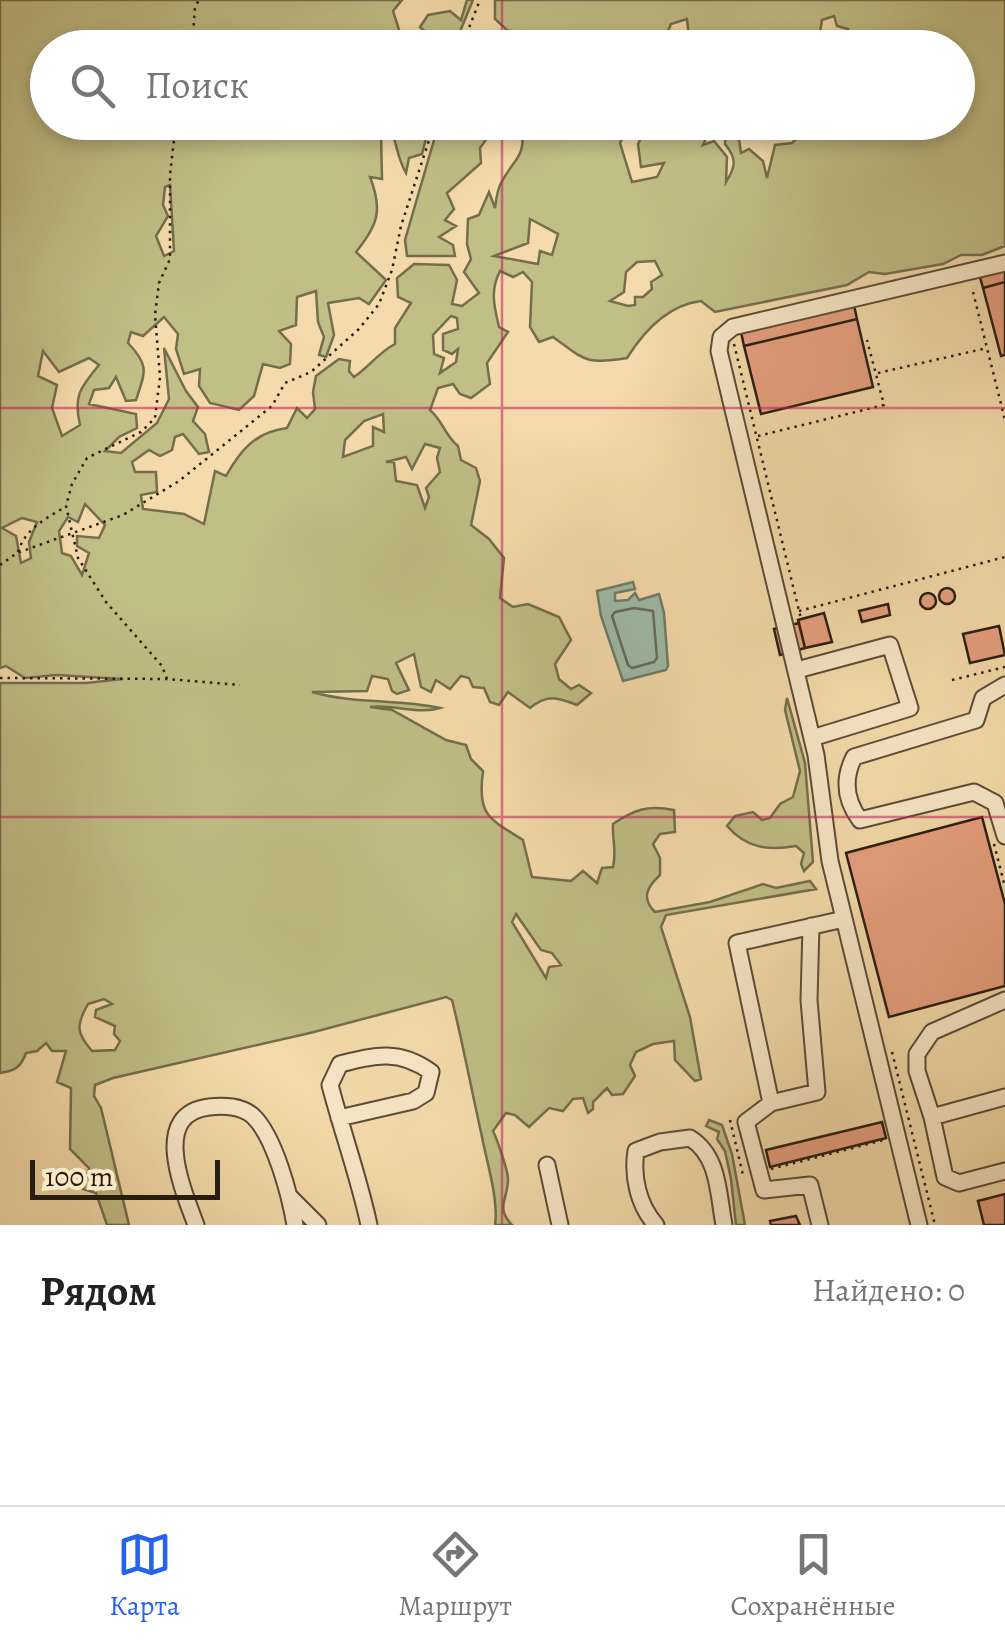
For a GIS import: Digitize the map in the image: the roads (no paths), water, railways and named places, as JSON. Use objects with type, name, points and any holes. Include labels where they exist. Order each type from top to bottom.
[{"type":"lane","points":[[920,1225],[830,861],[812,738],[720,337],[733,327],[1005,263]]},
{"type":"lane","points":[[797,670],[890,646],[910,708],[812,738]]},
{"type":"lane","points":[[998,834],[1000,801],[974,792],[860,820],[850,806],[846,774],[854,757],[976,720],[983,698],[1005,686]]},
{"type":"lane","points":[[771,1103],[737,943],[844,919]]},
{"type":"lane","points":[[811,926],[809,1000],[818,1092],[771,1103],[746,1122],[764,1190],[810,1185],[820,1225]]},
{"type":"lane","points":[[1005,1000],[932,1032],[917,1054],[945,1178],[958,1183],[1005,1170]]},
{"type":"lane","points":[[338,1118],[413,1101],[426,1093],[431,1072],[411,1058],[375,1055],[340,1064],[330,1085],[338,1118],[369,1225]]},
{"type":"lane","points":[[932,1117],[1005,1098]]},
{"type":"lane","points":[[196,1225],[179,1180],[174,1146],[178,1125],[195,1108],[224,1105],[251,1113],[268,1136],[294,1223]]},
{"type":"lane","points":[[656,1225],[638,1192],[636,1151],[660,1142],[690,1138],[704,1147],[712,1162],[724,1225]]},
{"type":"lane","points":[[547,1165],[560,1225]]},
{"type":"lane","points":[[286,1194],[318,1225]]},
{"type":"water","points":[[633,582],[635,589],[615,593],[615,601],[628,600],[635,593],[639,600],[659,594],[668,666],[666,670],[623,681],[601,616],[597,591]]}]
